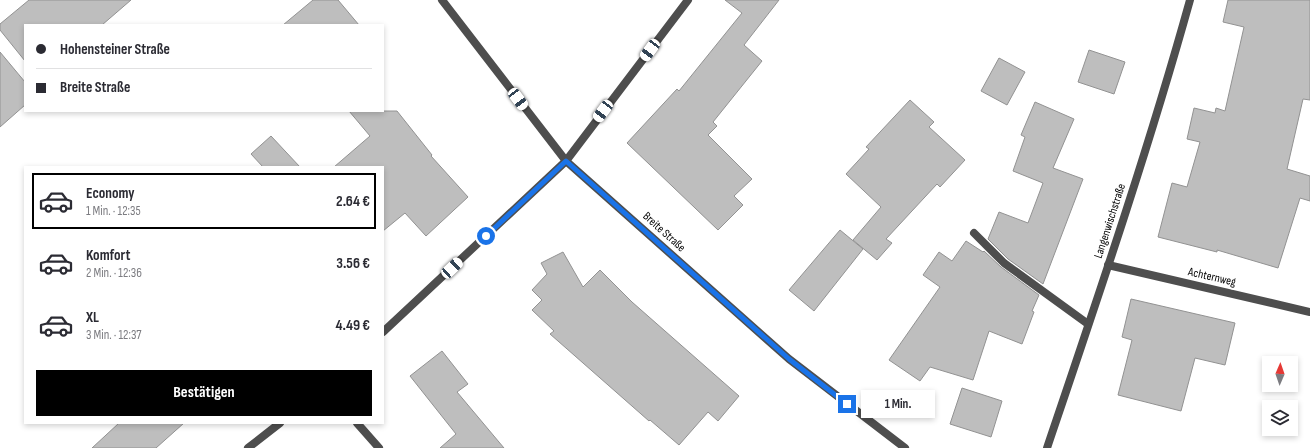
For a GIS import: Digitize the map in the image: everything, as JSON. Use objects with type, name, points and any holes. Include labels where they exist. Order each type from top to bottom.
[{"type":"street","name":"Breite Straße","points":[[442,0],[566,161],[789,359],[905,448]]},
{"type":"street","points":[[384,331],[566,161],[688,0]]},
{"type":"street","name":"Langenwischstraße","points":[[1047,448],[1108,265],[1170,71],[1190,0]]},
{"type":"street","points":[[974,233],[1004,263],[1088,324]]},
{"type":"street","name":"Achternweg","points":[[1108,265],[1310,312]]},
{"type":"street","points":[[248,448],[279,424]]},
{"type":"street","points":[[358,424],[379,448]]},
{"type":"building","points":[[29,0],[131,0],[103,24],[24,24],[24,60],[0,30],[0,24]]},
{"type":"building","points":[[313,0],[338,0],[358,24],[284,24]]},
{"type":"building","points":[[725,0],[779,0],[744,45],[762,61],[713,122],[717,126],[708,135],[752,179],[734,196],[743,205],[718,230],[627,143],[677,89],[679,91],[742,13]]},
{"type":"building","points":[[1228,0],[1310,0],[1310,100],[1303,99],[1287,169],[1310,176],[1310,201],[1300,198],[1278,268],[1217,250],[1217,252],[1158,237],[1172,183],[1187,187],[1200,142],[1187,139],[1194,108],[1215,113],[1216,108],[1225,111],[1244,27],[1223,22]]},
{"type":"building","points":[[1089,50],[1125,62],[1114,94],[1078,82]]},
{"type":"building","points":[[0,52],[24,81],[24,106],[0,127]]},
{"type":"building","points":[[999,58],[1025,72],[1007,105],[981,91]]},
{"type":"building","points":[[910,100],[934,122],[929,127],[965,160],[940,187],[937,184],[886,239],[892,243],[877,260],[853,240],[881,207],[846,174],[869,149],[866,147]]},
{"type":"building","points":[[1035,102],[1074,119],[1053,168],[1083,179],[1043,284],[1008,259],[988,239],[999,212],[1028,223],[1043,183],[1013,171],[1025,137],[1021,135]]},
{"type":"building","points":[[397,111],[432,155],[431,156],[468,197],[426,236],[405,213],[384,230],[384,166],[335,166],[370,136],[350,112]]},
{"type":"building","points":[[271,136],[299,166],[262,166],[251,154]]},
{"type":"building","points":[[840,230],[863,249],[814,311],[789,290]]},
{"type":"building","points":[[966,241],[983,252],[984,251],[1001,267],[1039,295],[1032,311],[1034,312],[1022,344],[989,331],[973,380],[930,367],[920,381],[889,360],[940,287],[923,275],[939,252],[952,261]]},
{"type":"building","points":[[563,252],[583,287],[600,270],[632,302],[739,396],[718,421],[708,412],[679,445],[650,420],[649,421],[550,334],[554,331],[532,310],[542,300],[532,290],[547,274],[541,263]]},
{"type":"building","points":[[1131,299],[1235,323],[1225,365],[1195,358],[1181,411],[1118,395],[1132,340],[1122,337]]},
{"type":"building","points":[[442,351],[468,384],[457,392],[504,448],[440,448],[456,434],[410,376]]},
{"type":"building","points":[[962,388],[1002,401],[991,437],[950,424]]},
{"type":"building","points":[[118,424],[183,424],[156,448],[92,448]]},
{"type":"route","points":[[486,236],[566,161],[789,359],[847,404]]}]
